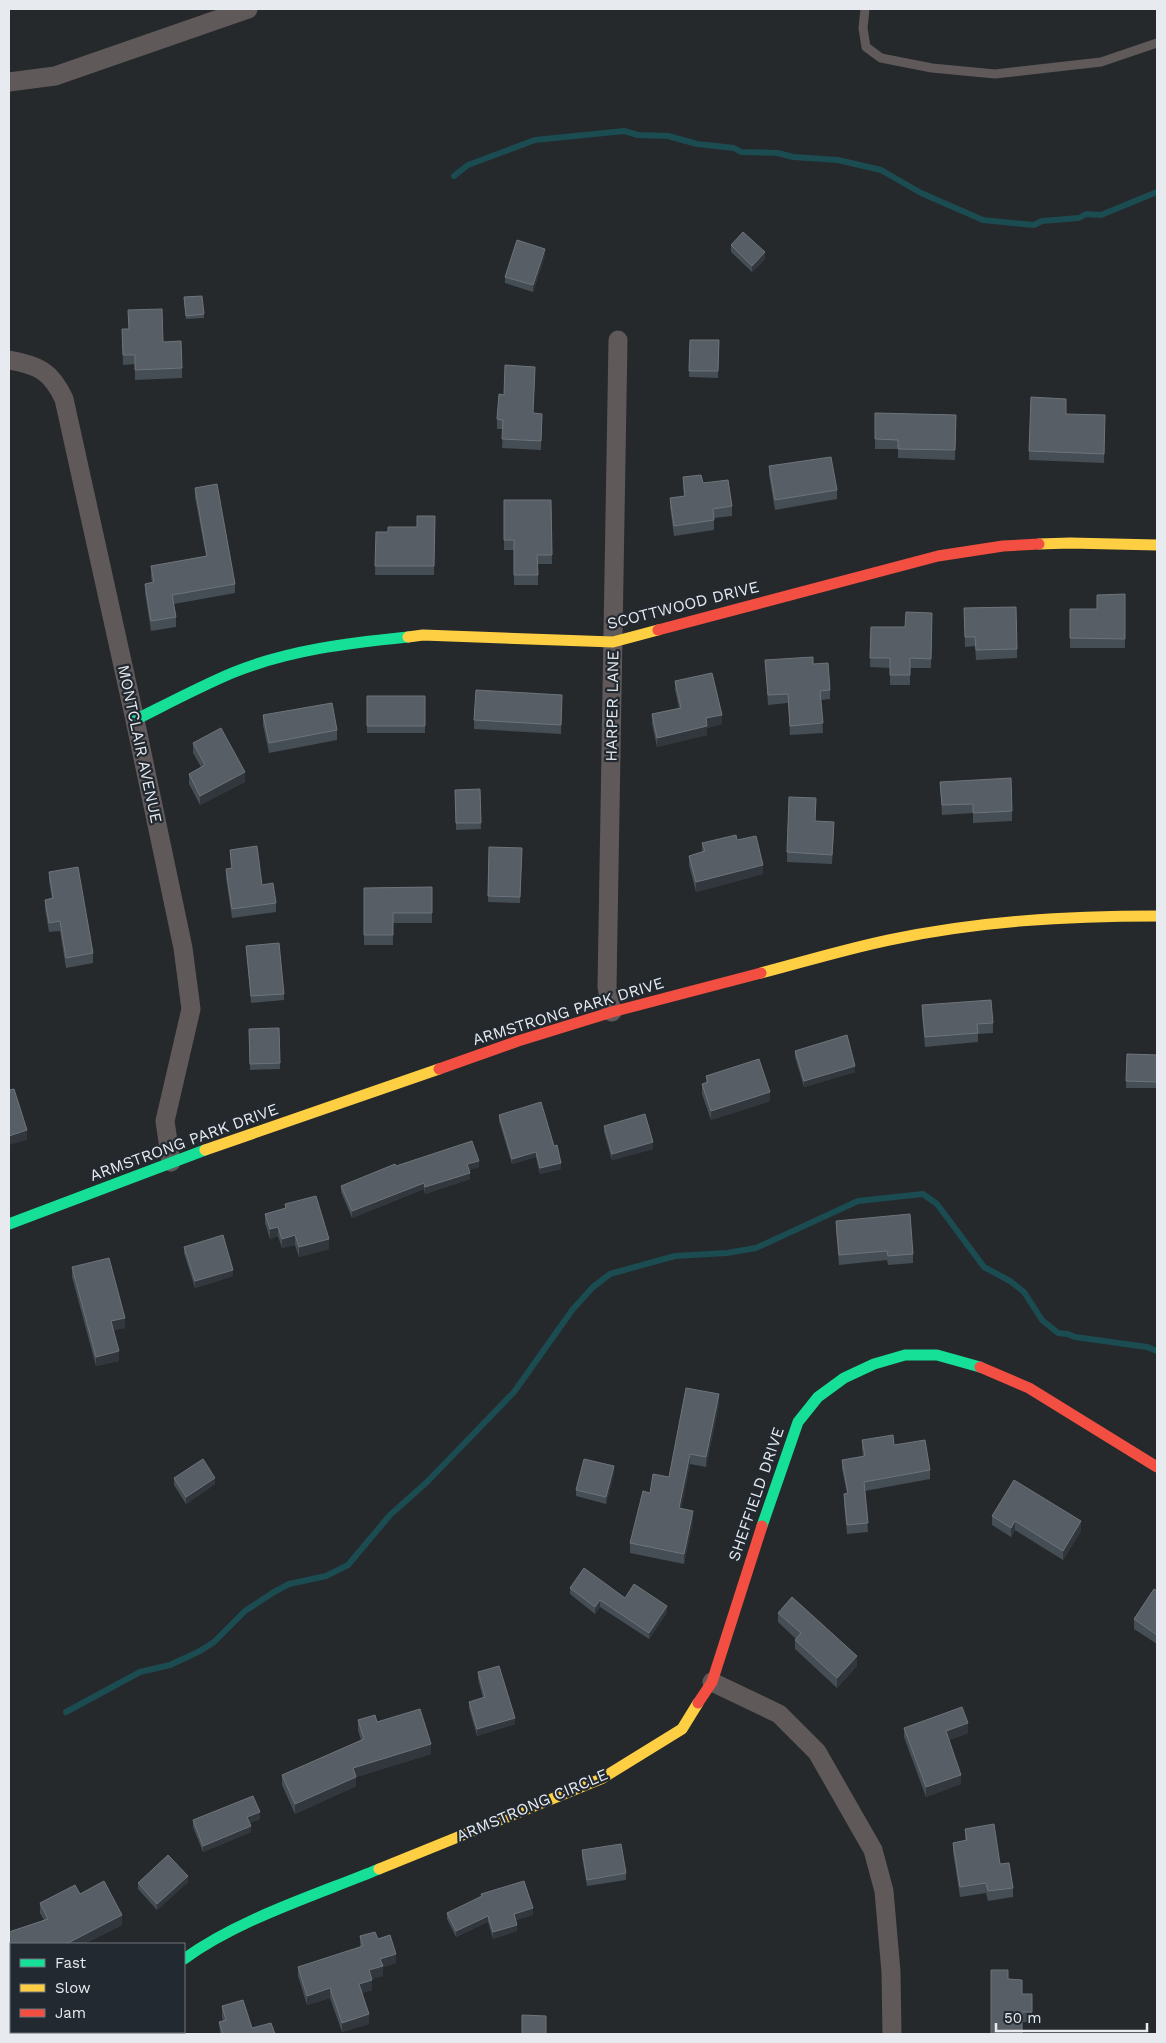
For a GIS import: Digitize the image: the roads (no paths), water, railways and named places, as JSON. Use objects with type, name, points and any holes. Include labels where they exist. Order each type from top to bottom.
[{"type":"street","points":[[9,82],[55,76],[248,9]]},
{"type":"street","name":"HARPER LANE","points":[[612,1012],[607,987],[618,340]]},
{"type":"street","name":"MONTCLAIR AVENUE","points":[[9,360],[28,364],[46,372],[57,384],[64,399],[183,948],[191,1009],[164,1121],[171,1162]]},
{"type":"street","name":"SCOTTWOOD DRIVE","points":[[135,720],[232,673],[267,661],[332,645],[423,635],[613,642],[938,556],[1003,546],[1070,543],[1157,545]]},
{"type":"street","name":"ARMSTRONG PARK DRIVE","points":[[9,1224],[171,1162],[442,1066],[612,1012],[887,940],[923,933],[1007,922],[1070,917],[1157,916]]},
{"type":"street","name":"SHEFFIELD DRIVE","points":[[712,1682],[776,1482],[798,1422],[818,1397],[844,1378],[874,1364],[905,1355],[937,1355],[968,1363],[999,1374],[1029,1388],[1157,1467]]},
{"type":"street","points":[[712,1682],[779,1714],[817,1752],[873,1850],[884,1891],[891,1972],[892,2034]]},
{"type":"street","name":"ARMSTRONG CIRCLE","points":[[185,1958],[203,1945],[261,1917],[602,1779],[682,1729],[712,1682]]},
{"type":"lane","points":[[866,9],[863,28],[866,47],[881,58],[932,68],[995,74],[1014,72],[1101,62],[1157,43]]},
{"type":"waterway","points":[[454,176],[468,165],[535,140],[624,131],[638,135],[668,136],[697,144],[734,148],[741,152],[778,153],[793,157],[838,160],[881,170],[921,193],[983,220],[1034,225],[1042,221],[1079,218],[1086,214],[1101,215],[1157,192]]},
{"type":"waterway","points":[[66,1712],[140,1672],[170,1665],[200,1651],[214,1642],[245,1611],[289,1584],[326,1576],[348,1565],[390,1515],[427,1482],[514,1392],[573,1309],[593,1287],[610,1274],[675,1256],[727,1253],[756,1248],[858,1201],[923,1194],[937,1204],[984,1267],[1010,1281],[1024,1292],[1042,1320],[1058,1333],[1147,1347],[1157,1351]]}]
